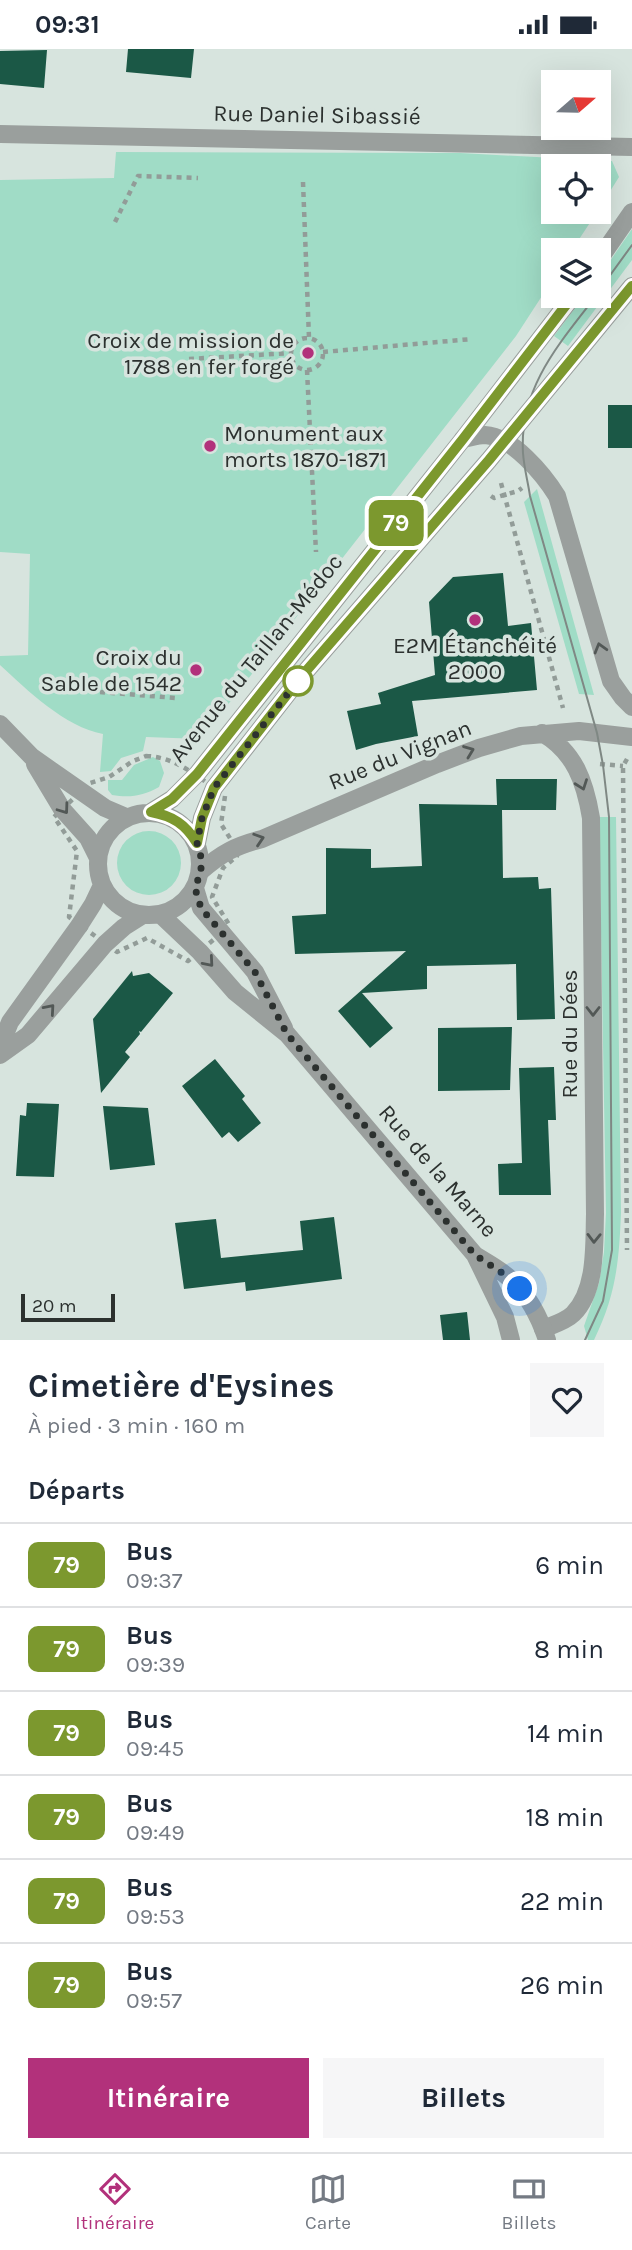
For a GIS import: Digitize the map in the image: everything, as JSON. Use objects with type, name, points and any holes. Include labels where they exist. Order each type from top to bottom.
[{"type":"street","name":"Rue Daniel Sibassié","points":[[0,134],[632,147]]},
{"type":"street","points":[[611,242],[632,212]]},
{"type":"street","name":"Avenue du Taillan-Médoc","points":[[197,843],[202,818],[214,788],[300,678],[489,460],[632,286]]},
{"type":"street","name":"Avenue du Taillan-Médoc","points":[[151,812],[172,799],[197,774],[564,308]]},
{"type":"street","points":[[463,439],[485,435],[505,440],[540,472],[557,496],[608,673],[623,698],[632,707]]},
{"type":"street","points":[[0,724],[32,758],[105,809],[126,817]]},
{"type":"street","name":"Rue du Vignan","points":[[198,879],[217,857],[235,846],[262,839],[479,748],[542,733],[570,732],[632,737]]},
{"type":"street","name":"Rue du Dées","points":[[542,733],[556,741],[574,763],[592,818],[595,1200],[594,1250],[589,1285],[572,1315],[545,1334]]},
{"type":"street","points":[[32,758],[62,809],[88,838],[98,858]]},
{"type":"street","points":[[0,1055],[28,1035],[106,944],[124,927],[175,909],[187,900],[198,879],[201,857],[197,843],[178,821],[151,812],[126,817],[113,827],[103,841],[98,858],[98,871],[111,899],[126,910],[152,915]]},
{"type":"street","name":"Rue de la Marne","points":[[198,879],[201,908],[255,972],[287,1034]]},
{"type":"street","points":[[0,1047],[10,1022],[79,926],[102,884]]},
{"type":"street","name":"Rue de la Marne","points":[[152,915],[200,952],[235,992],[287,1034],[475,1255],[510,1278],[529,1301],[545,1334]]},
{"type":"street","points":[[475,1255],[505,1317],[511,1340]]},
{"type":"path","points":[[115,222],[138,176],[198,178]]},
{"type":"path","points":[[303,182],[309,338]]},
{"type":"path","points":[[309,338],[318,343],[323,358],[317,367],[307,370],[297,367],[291,353],[299,341],[309,338]]},
{"type":"path","points":[[323,352],[472,339]]},
{"type":"path","points":[[189,359],[291,353]]},
{"type":"path","points":[[307,370],[316,552]]},
{"type":"path","points":[[489,460],[496,467],[570,732]]},
{"type":"path","points":[[100,692],[176,698]]},
{"type":"path","points":[[146,756],[160,756],[197,774],[214,788],[225,796],[221,824],[235,846],[237,856],[223,869],[212,897],[230,926],[188,961],[147,938],[117,952],[69,917],[77,851],[54,817],[90,783],[109,777],[133,761],[146,756]]},
{"type":"path","points":[[623,766],[627,1250]]},
{"type":"green space","points":[[116,152],[460,153],[541,157],[541,224],[589,224],[580,238],[541,238],[541,297],[516,336],[201,739],[146,737],[143,751],[121,758],[111,771],[100,772],[103,734],[61,716],[0,665],[0,656],[28,655],[30,554],[0,552],[0,180],[114,178]]},
{"type":"green space","points":[[611,161],[612,161],[619,177],[611,190]]},
{"type":"green space","points":[[632,229],[632,260],[611,288],[611,260]]},
{"type":"green space","points":[[575,308],[596,308],[568,346],[554,336]]},
{"type":"green space","points":[[537,489],[594,695],[579,694],[524,502]]},
{"type":"green space","points":[[153,757],[160,761],[164,773],[159,787],[136,795],[112,795],[108,790],[108,780],[122,780],[134,765]]},
{"type":"green space","points":[[599,817],[616,817],[621,1213],[612,1293],[594,1340],[588,1340],[584,1326],[599,1283],[606,1213]]},
{"type":"green space","points":[[149,831],[167,837],[175,845],[181,863],[175,881],[167,889],[149,895],[131,889],[123,881],[117,863],[123,845],[131,837]]},
{"type":"building","points":[[128,49],[194,49],[191,78],[126,72]]},
{"type":"building","points":[[47,50],[44,88],[0,84],[0,51]]},
{"type":"building","points":[[608,405],[632,405],[632,448],[608,448]]},
{"type":"building","points":[[503,573],[508,626],[531,623],[537,690],[412,701],[418,736],[356,750],[347,711],[381,704],[378,693],[435,675],[429,602],[453,577]]},
{"type":"building","points":[[496,779],[557,779],[556,810],[502,810],[503,878],[538,877],[539,889],[551,888],[555,1019],[517,1020],[516,964],[427,966],[427,989],[362,993],[393,1028],[370,1048],[338,1011],[406,951],[295,954],[292,916],[326,914],[326,848],[371,849],[371,868],[422,866],[419,804],[497,805]]},
{"type":"building","points":[[132,971],[133,976],[149,973],[173,993],[141,1032],[139,1031],[140,1034],[125,1052],[130,1057],[101,1093],[93,1019]]},
{"type":"building","points":[[512,1027],[510,1090],[438,1091],[438,1028]]},
{"type":"building","points":[[215,1059],[245,1096],[242,1099],[261,1123],[238,1142],[229,1132],[222,1138],[182,1086]]},
{"type":"building","points":[[554,1067],[556,1120],[548,1120],[551,1195],[499,1195],[498,1164],[522,1163],[519,1068]]},
{"type":"building","points":[[27,1103],[59,1104],[54,1177],[16,1176],[20,1115],[26,1116]]},
{"type":"building","points":[[103,1106],[148,1108],[155,1165],[110,1170]]},
{"type":"building","points":[[334,1217],[342,1279],[246,1291],[245,1282],[184,1289],[175,1223],[216,1219],[221,1258],[303,1250],[300,1221]]},
{"type":"building","points":[[467,1312],[470,1340],[443,1340],[440,1315]]},
{"type":"tram line","points":[[611,274],[632,245]]},
{"type":"tram line","points":[[585,1340],[603,1301],[612,1250],[609,817],[597,733],[530,496],[524,464],[523,430],[535,387],[544,368],[587,308]]},
{"type":"bus line","name":"79","points":[[564,308],[197,774],[172,799],[151,812],[178,821],[197,843],[202,818],[214,788],[300,678],[489,460],[632,286]]},
{"type":"place","name":"Croix de mission de 1788 en fer forgé","points":[[308,353]]},
{"type":"place","name":"Monument aux morts 1870-1871","points":[[210,446]]},
{"type":"place","name":"E2M Étanchéité 2000","points":[[475,620]]},
{"type":"place","name":"Croix du Sable de 1542","points":[[196,670]]},
{"type":"route","points":[[298,681],[300,678],[214,788],[202,818],[197,843],[201,871],[195,888],[201,908],[255,972],[287,1034],[475,1255],[510,1278],[520,1289]]}]
